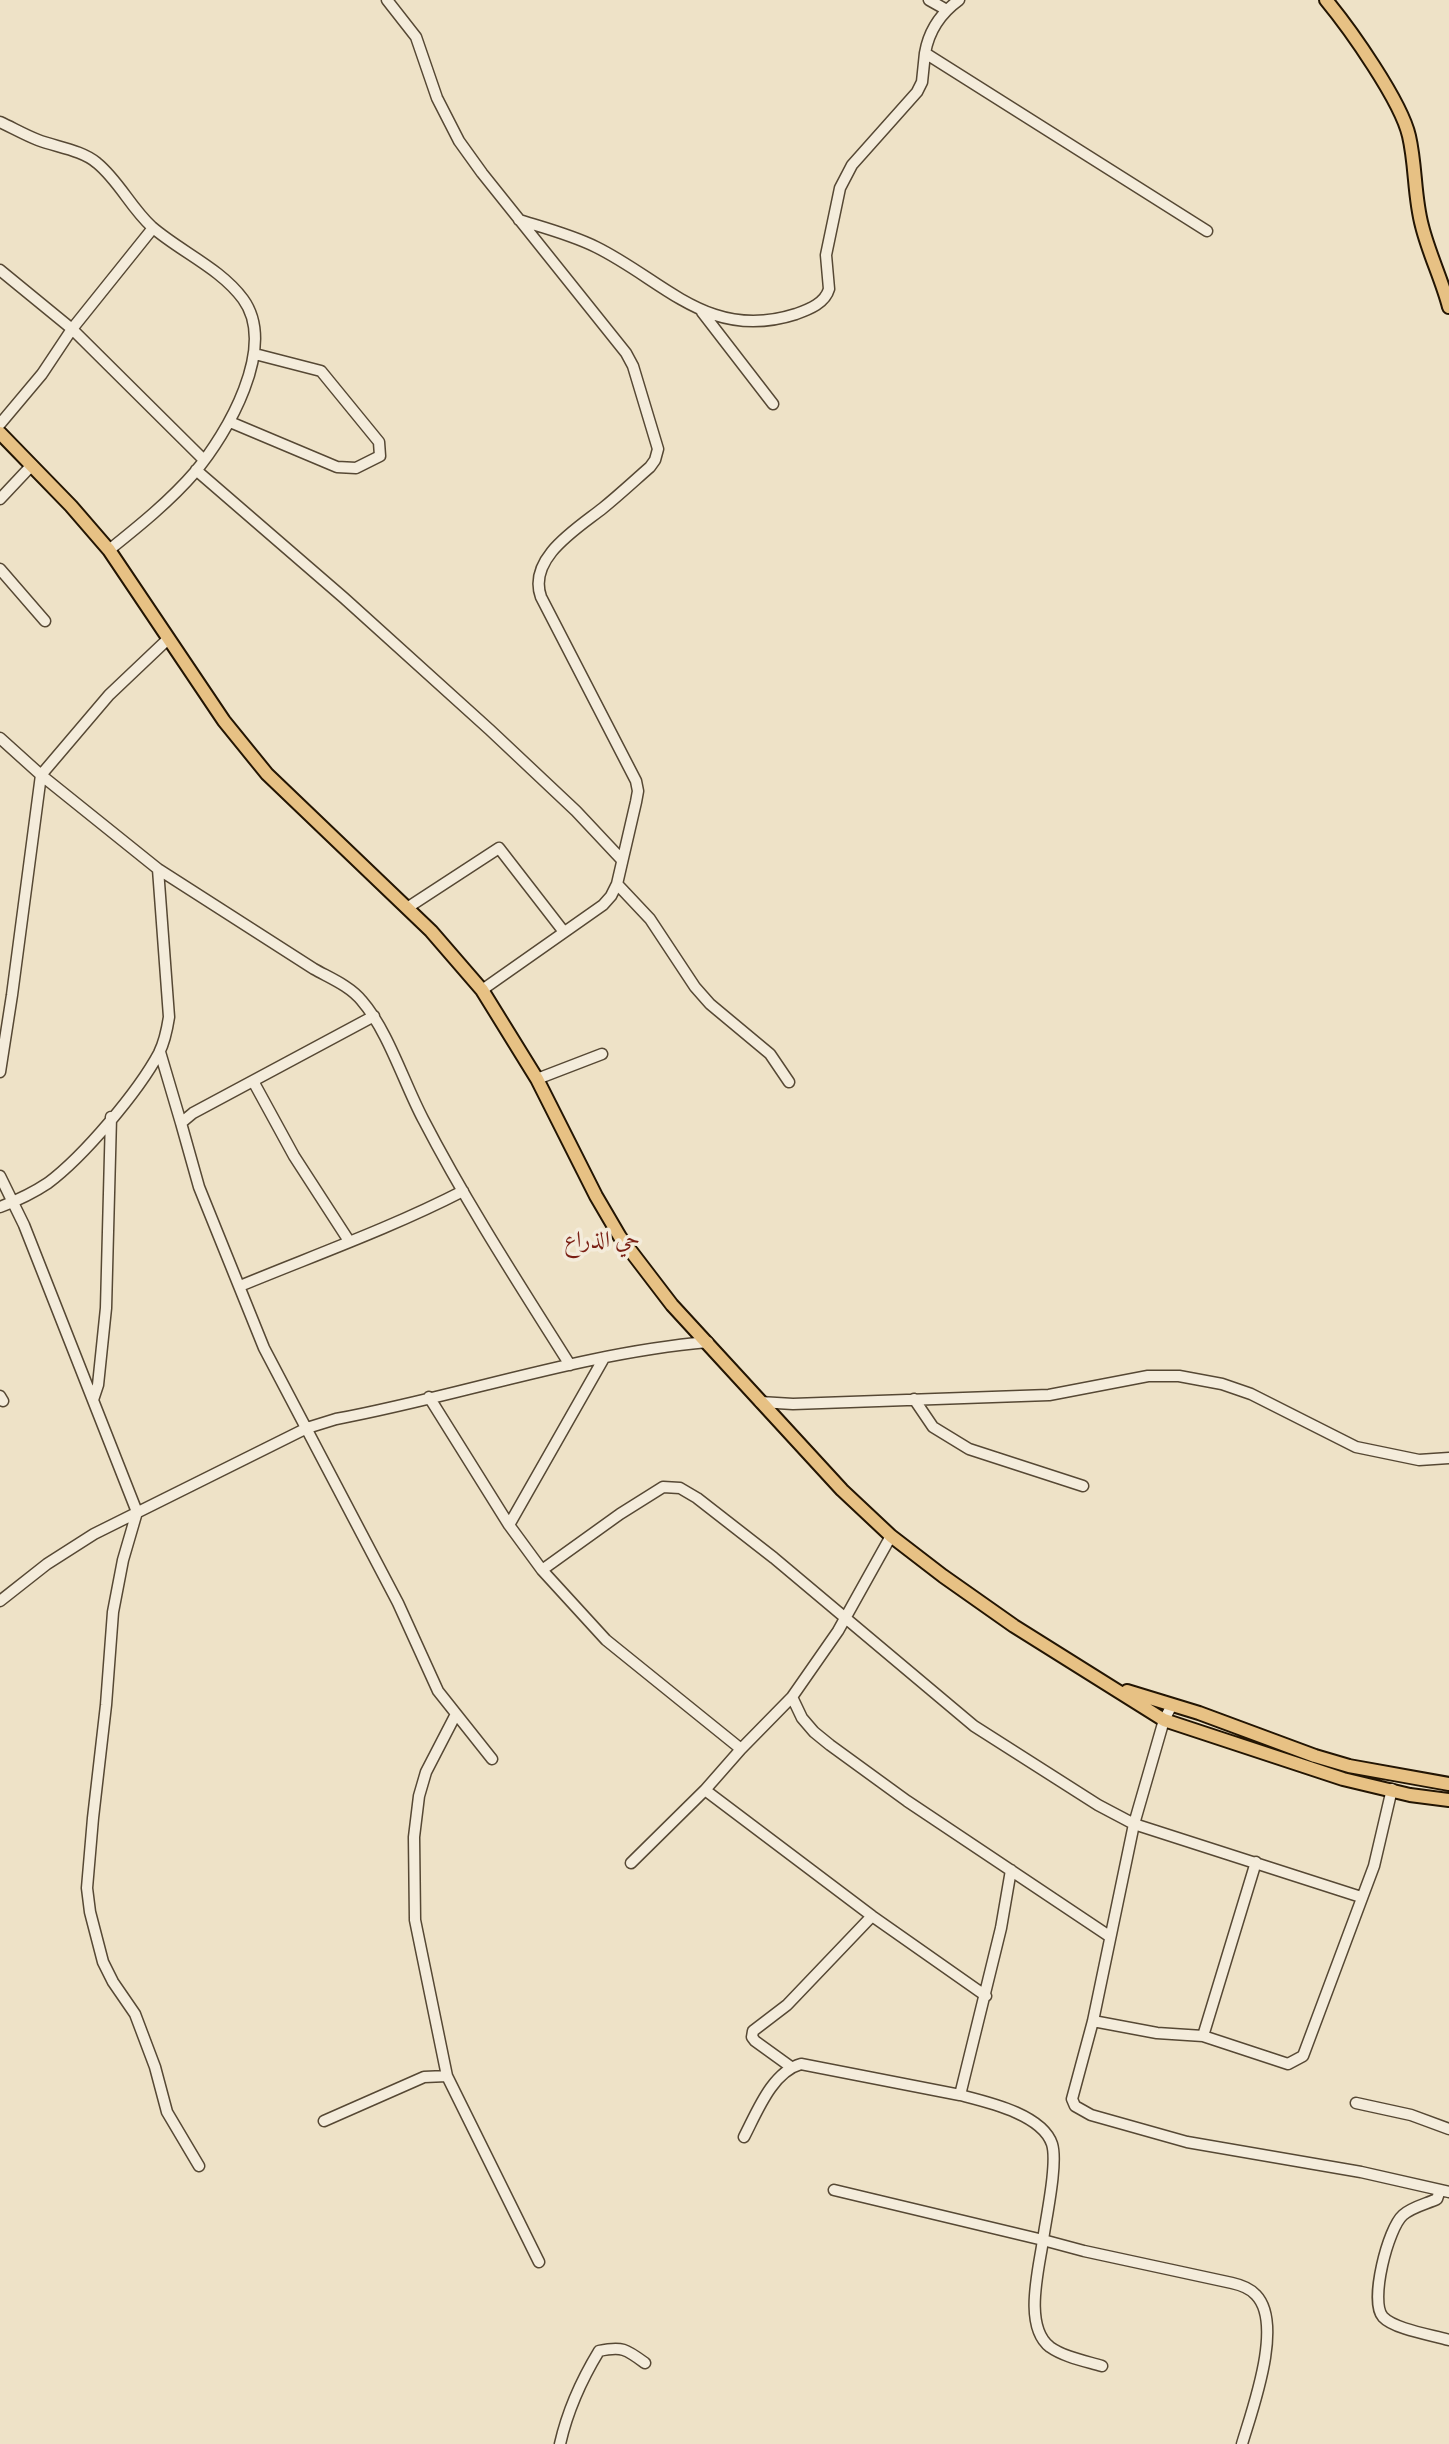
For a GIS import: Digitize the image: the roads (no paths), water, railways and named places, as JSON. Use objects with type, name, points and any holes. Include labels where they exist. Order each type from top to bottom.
[{"type":"main road","points":[[1326,0],[1360,46],[1405,121],[1422,227],[1449,307]]},
{"type":"main road","points":[[0,433],[109,550],[236,737],[267,774],[407,908],[452,954],[482,990],[537,1079],[596,1196],[620,1237],[672,1305],[842,1490],[891,1536],[943,1576],[1086,1673],[1164,1720],[1343,1779],[1410,1795],[1449,1800]]},
{"type":"main road","points":[[1113,1687],[1349,1766],[1449,1784]]},
{"type":"street","points":[[387,0],[416,37],[437,98],[455,134],[482,173],[626,353],[657,444],[657,455],[650,467],[561,541],[549,557],[538,582],[541,597],[636,781],[636,802],[617,884],[603,905],[482,990]]},
{"type":"street","points":[[929,0],[946,9]]},
{"type":"street","points":[[519,220],[593,245],[655,285],[727,320],[749,321],[789,316],[814,306],[824,299],[829,289],[826,255],[840,188],[858,158],[917,92],[922,82],[925,53],[931,32],[946,9],[959,0]]},
{"type":"street","points":[[925,53],[1207,231]]},
{"type":"street","points":[[0,122],[31,137],[95,161],[153,228],[228,282],[244,299],[252,318],[255,354],[230,422],[196,470],[141,525],[109,550]]},
{"type":"street","points":[[0,424],[42,374],[72,329],[153,228]]},
{"type":"street","points":[[0,270],[72,329],[203,459]]},
{"type":"street","points":[[700,309],[773,404]]},
{"type":"street","points":[[230,422],[337,467],[356,468],[380,456],[379,442],[321,370],[255,354]]},
{"type":"street","points":[[0,499],[32,465]]},
{"type":"street","points":[[196,470],[344,598],[490,730],[576,811],[622,860]]},
{"type":"street","points":[[0,569],[45,621]]},
{"type":"street","points":[[0,1072],[41,775],[108,695],[168,639]]},
{"type":"street","points":[[0,738],[41,775],[158,869],[340,983],[361,999],[374,1016],[423,1118],[490,1239],[570,1365]]},
{"type":"street","points":[[407,908],[499,848],[564,932]]},
{"type":"street","points":[[0,1207],[45,1185],[65,1169],[140,1083],[160,1052],[169,1017],[158,869]]},
{"type":"street","points":[[617,884],[650,919],[695,987],[718,1011],[770,1054],[789,1082]]},
{"type":"street","points":[[181,1123],[374,1016]]},
{"type":"street","points":[[160,1052],[200,1187],[264,1348],[398,1603],[438,1691],[492,1759]]},
{"type":"street","points":[[537,1079],[603,1054]]},
{"type":"street","points":[[253,1081],[294,1156],[349,1241]]},
{"type":"street","points":[[93,1401],[98,1384],[106,1308],[111,1117]]},
{"type":"street","points":[[0,1175],[24,1225],[137,1512],[116,1590],[111,1625],[106,1705],[87,1888],[90,1912],[103,1962],[135,2014],[155,2067],[167,2112],[199,2166]]},
{"type":"street","points":[[240,1286],[392,1226],[463,1191]]},
{"type":"street","points":[[0,1601],[47,1564],[94,1534],[307,1428],[570,1365],[708,1342]]},
{"type":"street","points":[[509,1525],[604,1358]]},
{"type":"street","points":[[759,1402],[793,1404],[1049,1395],[1148,1376],[1179,1376],[1223,1384],[1251,1394],[1356,1447],[1419,1460],[1449,1458]]},
{"type":"street","points":[[429,1397],[509,1525],[542,1570],[606,1640],[741,1749]]},
{"type":"street","points":[[914,1399],[933,1427],[969,1449],[1083,1486]]},
{"type":"street","points":[[542,1570],[620,1514],[663,1488],[680,1488],[697,1498],[847,1618],[974,1726],[1098,1805],[1134,1824],[1361,1897]]},
{"type":"street","points":[[631,1863],[705,1790],[792,1697],[847,1618],[891,1536]]},
{"type":"street","points":[[792,1697],[802,1718],[822,1739],[907,1801],[1109,1936]]},
{"type":"street","points":[[1172,1705],[1164,1720],[1134,1824],[1093,2021],[1072,2099],[1075,2106],[1084,2112],[1188,2142],[1306,2162],[1445,2191]]},
{"type":"street","points":[[456,1714],[426,1772],[419,1796],[414,1837],[415,1920],[447,2076],[538,2262]]},
{"type":"street","points":[[705,1790],[872,1916],[986,1996]]},
{"type":"street","points":[[1093,2021],[1180,2036],[1203,2036],[1288,2064],[1303,2056],[1380,1847],[1392,1790]]},
{"type":"street","points":[[1203,2036],[1256,1862]]},
{"type":"street","points":[[960,2095],[986,1996],[1011,1870]]},
{"type":"street","points":[[792,2067],[755,2041],[752,2037],[753,2031],[787,2005],[872,1916]]},
{"type":"street","points":[[744,2137],[777,2081],[792,2067],[800,2064],[960,2095],[1030,2118],[1049,2138],[1054,2157],[1035,2293],[1035,2316],[1039,2333],[1050,2347],[1102,2366]]},
{"type":"street","points":[[324,2120],[424,2077],[447,2076]]},
{"type":"street","points":[[1356,2103],[1411,2115],[1449,2129]]},
{"type":"street","points":[[834,2190],[1250,2289],[1258,2296],[1265,2313],[1266,2355],[1261,2383],[1242,2444]]},
{"type":"street","points":[[1445,2191],[1437,2199],[1404,2214],[1395,2224],[1390,2235],[1377,2296],[1380,2313],[1390,2322],[1449,2340]]},
{"type":"street","points":[[560,2444],[573,2406],[598,2351],[616,2347],[628,2351],[645,2363]]},
{"type":"district","name":"حي الذراع","points":[[602,1241]]}]
